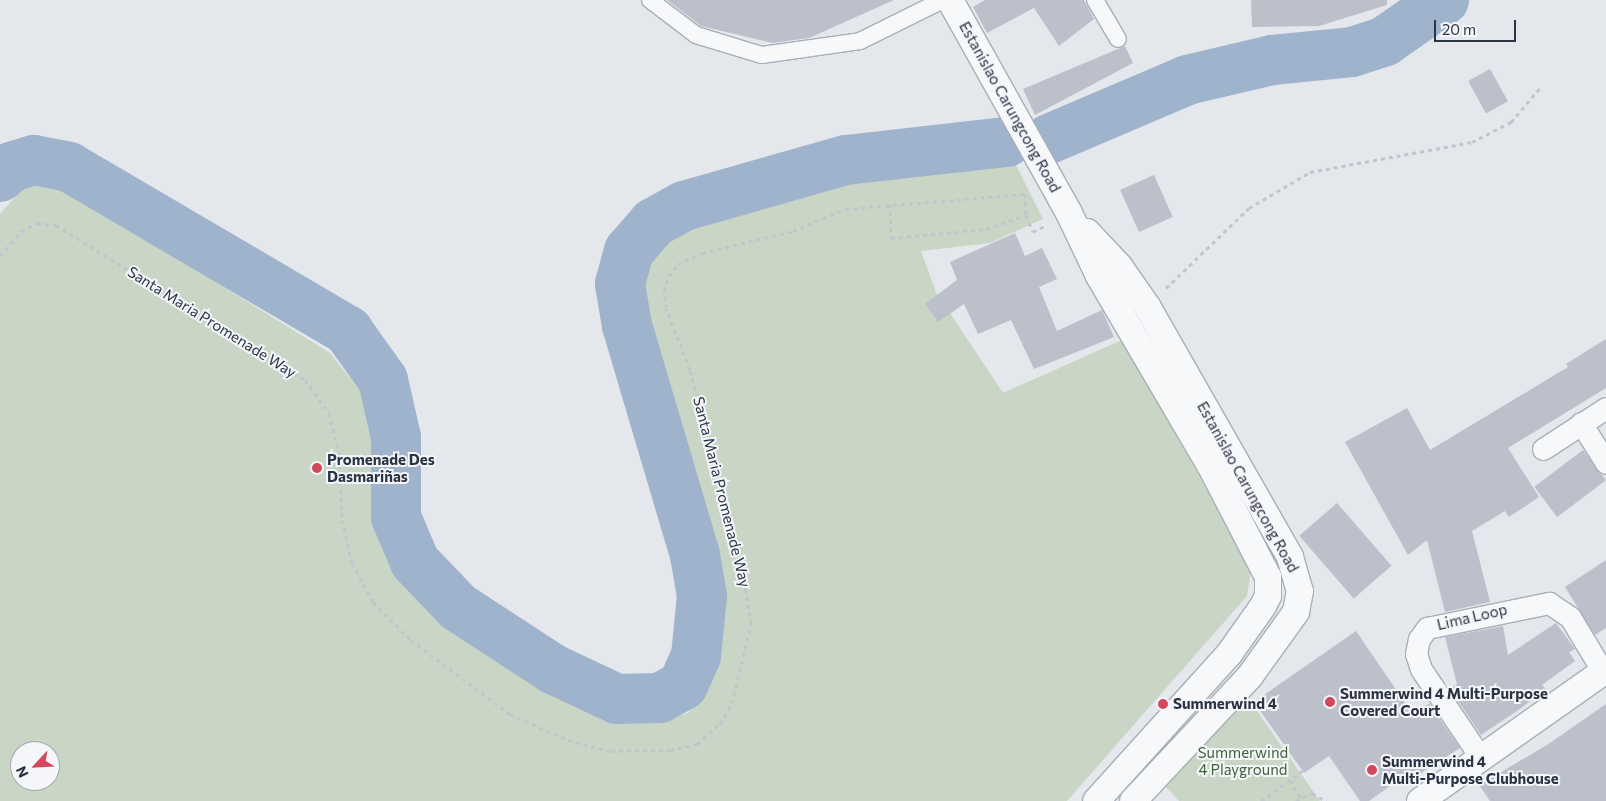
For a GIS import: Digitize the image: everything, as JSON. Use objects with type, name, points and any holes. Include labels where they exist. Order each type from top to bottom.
[{"type":"street","points":[[650,0],[696,34],[762,55],[860,41],[943,0]]},
{"type":"street","name":"Estanislao Carungcong Road","points":[[950,0],[1065,205],[1099,276],[1214,473],[1264,567],[1269,587],[1263,606],[1229,654],[1100,800]]},
{"type":"street","points":[[1095,0],[1118,39]]},
{"type":"street","name":"Estanislao Carungcong Road","points":[[1065,205],[1120,266],[1147,306],[1290,557],[1300,591],[1296,612],[1250,676],[1144,797]]},
{"type":"street","points":[[1543,449],[1606,408]]},
{"type":"street","points":[[1581,423],[1606,463]]},
{"type":"street","name":"Lima Loop","points":[[1481,758],[1421,669],[1416,654],[1419,640],[1427,628],[1549,603],[1570,618],[1605,671]]},
{"type":"street","points":[[1420,801],[1605,671]]},
{"type":"street","points":[[1125,770],[1144,797]]},
{"type":"path","points":[[1147,306],[1249,208],[1310,172],[1472,142],[1511,122],[1540,88]]},
{"type":"path","name":"Santa Maria Promenade Way","points":[[0,256],[21,231],[36,223],[56,225],[305,380],[329,413],[340,457],[342,520],[352,563],[374,602],[411,640],[510,714],[568,740],[611,751],[670,750],[697,744],[720,724],[732,703],[751,624],[740,552],[690,370],[666,308],[664,292],[669,276],[678,264],[702,253],[793,230],[845,209],[1025,194],[1026,215]]},
{"type":"path","points":[[890,204],[891,238],[986,230],[1026,215],[1033,232],[1065,205]]},
{"type":"path","points":[[1261,801],[1302,771]]},
{"type":"path","points":[[1290,780],[1300,797]]},
{"type":"path","points":[[1296,801],[1300,797],[1312,793],[1326,801]]},
{"type":"green space","points":[[1015,163],[1043,219],[990,243],[921,251],[936,292],[1003,393],[1124,339],[1251,570],[1247,596],[1067,801],[0,801],[0,214],[22,189],[38,180],[65,188],[330,353],[362,393],[377,438],[378,525],[388,550],[409,583],[449,621],[536,684],[580,707],[615,716],[668,717],[686,714],[699,703],[715,662],[722,597],[715,552],[645,321],[639,286],[644,262],[663,238],[692,225],[852,177]]},
{"type":"green space","name":"Summerwind 4 Playground","points":[[1247,697],[1320,801],[1179,801],[1165,786]]},
{"type":"building","points":[[667,0],[894,0],[809,38],[772,43],[701,26]]},
{"type":"building","points":[[985,0],[1084,0],[1094,19],[1059,46],[1034,8],[987,33],[973,7]]},
{"type":"building","points":[[1251,0],[1387,0],[1387,5],[1319,26],[1252,27]]},
{"type":"building","points":[[1125,46],[1133,63],[1035,115],[1023,89]]},
{"type":"building","points":[[1490,69],[1508,101],[1486,113],[1468,81]]},
{"type":"building","points":[[1154,175],[1173,217],[1139,232],[1120,190]]},
{"type":"building","points":[[1015,233],[1025,256],[1042,248],[1057,279],[1039,287],[1057,331],[1102,310],[1114,337],[1034,369],[1011,320],[978,334],[964,304],[938,322],[925,304],[957,280],[950,262]]},
{"type":"building","points":[[1606,339],[1606,388],[1508,448],[1539,497],[1509,517],[1505,511],[1472,531],[1490,602],[1445,612],[1427,540],[1408,555],[1345,442],[1407,408],[1430,450],[1568,367],[1566,364]]},
{"type":"building","points":[[1583,450],[1606,480],[1557,517],[1534,487]]},
{"type":"building","points":[[1337,503],[1391,566],[1354,598],[1299,536]]},
{"type":"building","points":[[1606,560],[1606,628],[1595,635],[1565,587]]},
{"type":"building","points":[[1556,623],[1575,649],[1569,652],[1575,661],[1542,685],[1546,689],[1481,735],[1450,689],[1457,684],[1445,637],[1503,626],[1508,655]]},
{"type":"building","name":"Summerwind 4 Multi-Purpose Covered Court","points":[[1356,631],[1412,713],[1429,704],[1460,748],[1415,777],[1411,771],[1369,801],[1360,801],[1329,756],[1304,773],[1254,702]]},
{"type":"building","points":[[1606,704],[1606,801],[1490,801],[1479,785],[1547,745]]},
{"type":"waterway","points":[[1049,139],[1187,80],[1272,60],[1352,52],[1385,41],[1444,0]]},
{"type":"waterway","points":[[0,177],[11,167],[34,160],[69,167],[348,331],[383,380],[396,437],[396,517],[415,562],[458,607],[553,669],[617,699],[660,698],[683,685],[696,656],[702,596],[695,555],[627,326],[620,284],[629,251],[653,223],[684,206],[846,160],[1007,142]]},
{"type":"place","name":"Promenade Des Dasmariñas","points":[[317,468]]},
{"type":"place","name":"Summerwind 4 Multi-Purpose Covered Court","points":[[1330,702]]},
{"type":"place","name":"Summerwind 4","points":[[1163,704]]},
{"type":"place","name":"Summerwind 4 Multi-Purpose Clubhouse","points":[[1372,770]]}]
